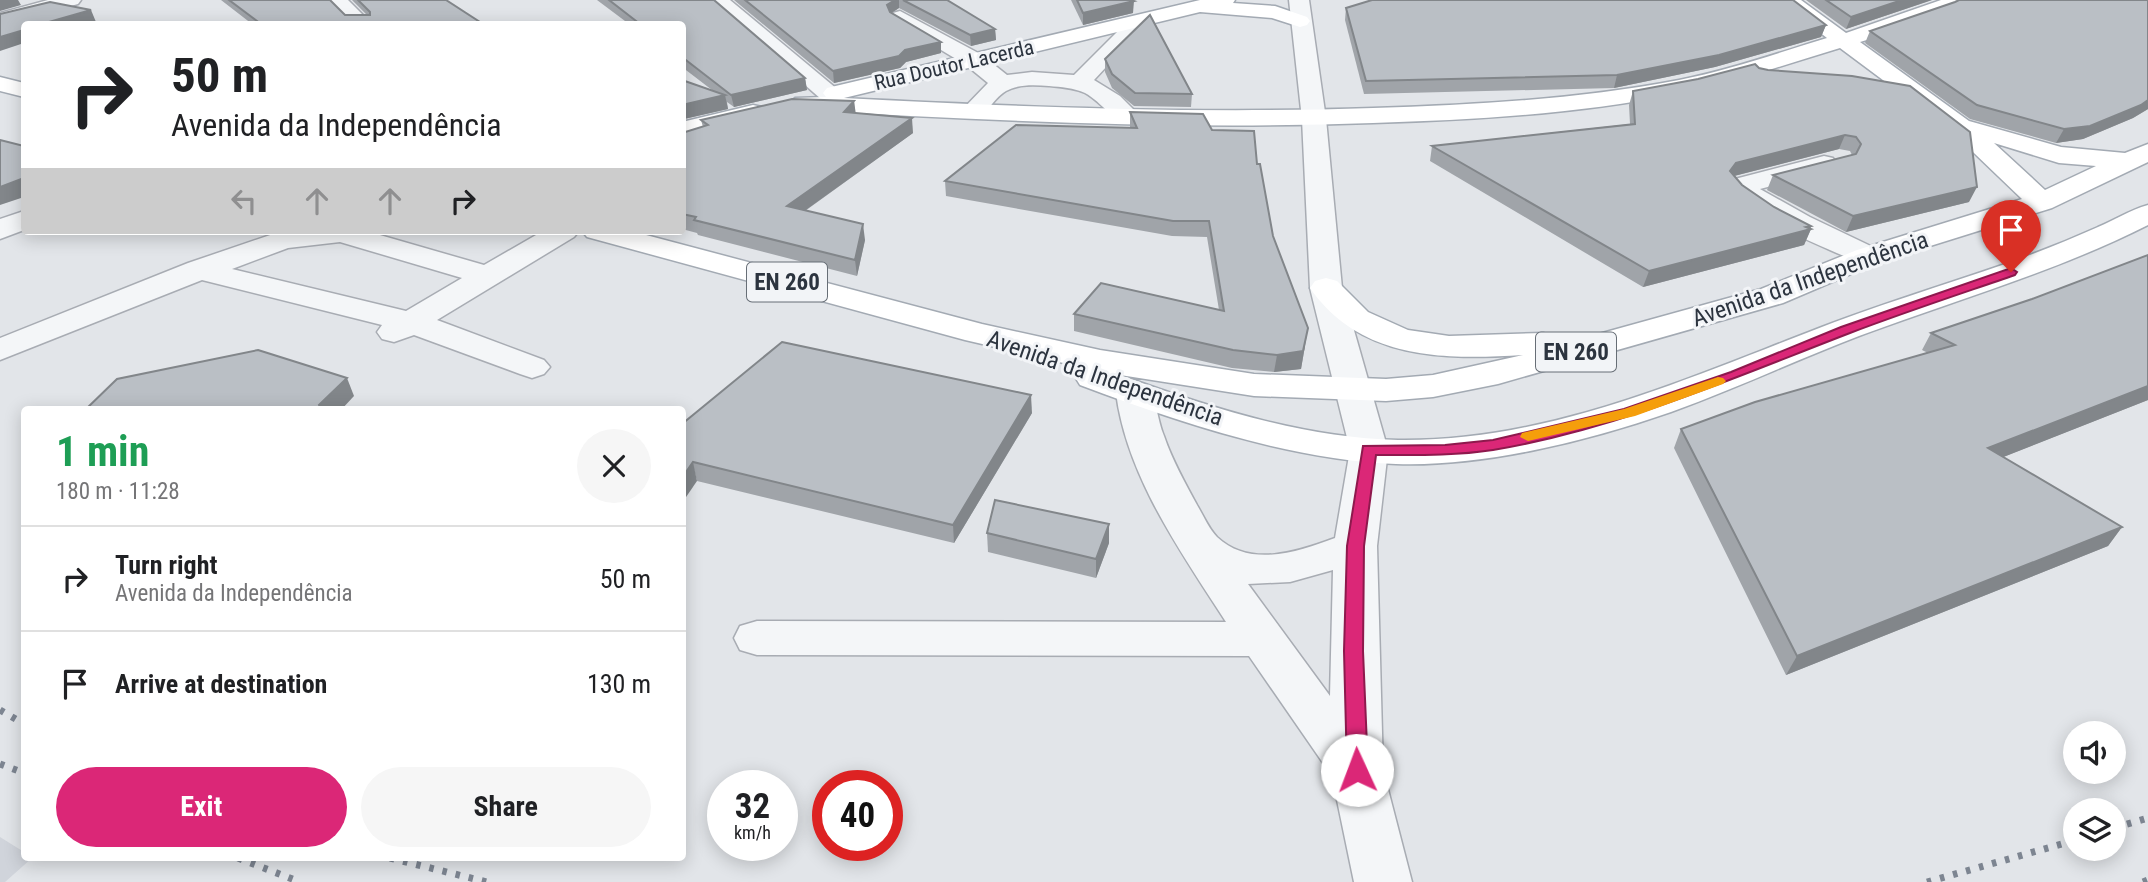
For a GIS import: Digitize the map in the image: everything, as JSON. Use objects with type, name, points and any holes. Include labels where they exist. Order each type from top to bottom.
[{"type":"main road","name":"Rua Doutor Lacerda","points":[[686,129],[1225,0]]},
{"type":"main road","points":[[1788,0],[1959,125],[2042,202]]},
{"type":"main road","points":[[1800,0],[1837,9]]},
{"type":"main road","points":[[790,103],[1130,118],[1314,119],[1478,112],[1566,104],[1681,86],[1845,40],[1958,0]]},
{"type":"main road","points":[[1200,6],[1275,12],[1299,10]]},
{"type":"main road","points":[[1862,12],[1930,12]]},
{"type":"main road","points":[[934,69],[931,80],[935,92],[963,112]]},
{"type":"main road","points":[[1733,72],[1804,76]]},
{"type":"main road","points":[[1860,83],[1914,92]]},
{"type":"main road","points":[[0,84],[21,89]]},
{"type":"main road","points":[[1959,125],[2059,155],[2140,157]]},
{"type":"main road","name":"Avenida da Independência","points":[[977,333],[1166,372],[1254,385],[1352,390],[1433,386],[1498,373],[1772,296],[1868,257],[2042,202],[2140,157]]},
{"type":"main road","name":"Avenida da Independência","points":[[977,333],[1133,393],[1233,423],[1369,450],[1445,450],[1493,445],[1629,413],[1736,375],[1846,330],[2034,264],[2148,214]]},
{"type":"main road","name":"EN 260","points":[[612,235],[977,333]]},
{"type":"main road","points":[[1326,288],[1360,322],[1388,335],[1418,341],[1466,347],[1519,346],[1629,335]]},
{"type":"main road","points":[[1772,296],[1846,330]]},
{"type":"street","points":[[0,19],[71,0]]},
{"type":"street","points":[[337,0],[359,21]]},
{"type":"street","points":[[718,0],[829,94]]},
{"type":"street","points":[[1129,0],[1168,14]]},
{"type":"street","points":[[1299,10],[1314,119],[1326,288],[1369,450],[1356,546],[1354,651],[1357,770],[1383,882]]},
{"type":"street","points":[[900,17],[974,60],[1003,84]]},
{"type":"street","points":[[1079,83],[1097,63],[1124,41],[1139,21]]},
{"type":"street","points":[[963,112],[1003,84],[1049,79],[1093,88],[1115,103],[1130,118]]},
{"type":"street","points":[[1840,160],[1741,186],[1745,192],[1762,202],[1868,257]]},
{"type":"street","points":[[0,230],[21,221]]},
{"type":"street","points":[[0,350],[199,270],[282,240],[324,235]]},
{"type":"street","points":[[348,235],[487,276]]},
{"type":"street","points":[[380,340],[557,235]]},
{"type":"street","points":[[199,270],[411,322],[532,367]]},
{"type":"street","points":[[1133,393],[1156,466],[1200,546],[1261,639],[1357,770]]},
{"type":"street","points":[[1200,546],[1224,563],[1285,569],[1315,563],[1356,546]]},
{"type":"street","points":[[757,638],[1261,639]]},
{"type":"shaded area","points":[[0,837],[21,850],[21,861],[29,861],[5,882],[0,882]]},
{"type":"building","points":[[229,0],[330,0],[345,15],[370,15],[358,0],[446,0],[478,21],[257,21]]},
{"type":"building","points":[[609,0],[714,0],[805,78],[731,95],[686,60],[686,21],[636,21]]},
{"type":"building","points":[[745,0],[895,0],[887,5],[890,12],[941,42],[905,50],[899,56],[833,71]]},
{"type":"building","points":[[903,0],[947,0],[995,29],[970,35]]},
{"type":"building","points":[[1077,0],[1131,0],[1134,1],[1083,13]]},
{"type":"building","points":[[1372,0],[1793,0],[1826,25],[1719,55],[1617,75],[1366,81],[1346,8]]},
{"type":"building","points":[[1826,0],[1902,0],[1851,17]]},
{"type":"building","points":[[1959,0],[2148,0],[2148,100],[2090,126],[2064,129],[1977,105],[1870,31]]},
{"type":"building","points":[[50,2],[91,10],[52,21],[21,21],[21,31],[0,37],[0,14]]},
{"type":"building","points":[[1150,15],[1192,94],[1135,93],[1112,74],[1105,59]]},
{"type":"building","points":[[1755,64],[1768,70],[1852,76],[1910,86],[1970,132],[1977,187],[1853,216],[1773,175],[1856,154],[1861,144],[1856,137],[1845,135],[1736,163],[1730,171],[1742,185],[1774,207],[1811,226],[1806,227],[1811,229],[1649,271],[1432,146],[1635,124],[1633,91],[1698,79]]},
{"type":"building","points":[[686,81],[725,95],[686,104]]},
{"type":"building","points":[[792,99],[854,101],[844,112],[912,118],[787,206],[863,224],[855,260],[694,220],[696,217],[686,215],[686,132],[708,125],[701,120]]},
{"type":"building","points":[[1130,112],[1203,114],[1212,130],[1254,131],[1257,164],[1260,164],[1273,236],[1308,328],[1303,351],[1277,355],[1233,350],[1074,314],[1101,283],[1224,311],[1209,221],[1173,221],[945,181],[1016,125],[1137,128]]},
{"type":"building","points":[[0,140],[21,145],[21,179],[0,187]]},
{"type":"building","points":[[2148,255],[2148,386],[1988,448],[2122,527],[1797,656],[1681,429],[1755,402],[1955,345],[1931,333],[2032,299]]},
{"type":"building","points":[[782,342],[1031,395],[953,525],[693,462],[686,472],[686,421]]},
{"type":"building","points":[[258,350],[347,378],[320,406],[89,406],[117,379]]},
{"type":"building","points":[[995,500],[1109,524],[1096,559],[987,533]]},
{"type":"railway","points":[[0,710],[21,722]]},
{"type":"railway","points":[[0,764],[21,772]]},
{"type":"railway","points":[[2126,824],[2148,818]]},
{"type":"railway","points":[[1927,882],[2063,844]]},
{"type":"railway","points":[[246,861],[300,882]]},
{"type":"railway","points":[[402,861],[487,882]]},
{"type":"railway","points":[[2143,882],[2148,880]]},
{"type":"slow traffic","points":[[1528,437],[1629,413],[1718,381]]},
{"type":"route","points":[[1357,770],[1354,651],[1356,546],[1369,450],[1445,450],[1493,445],[1629,413],[1736,375],[1846,330],[2011,272]]}]
